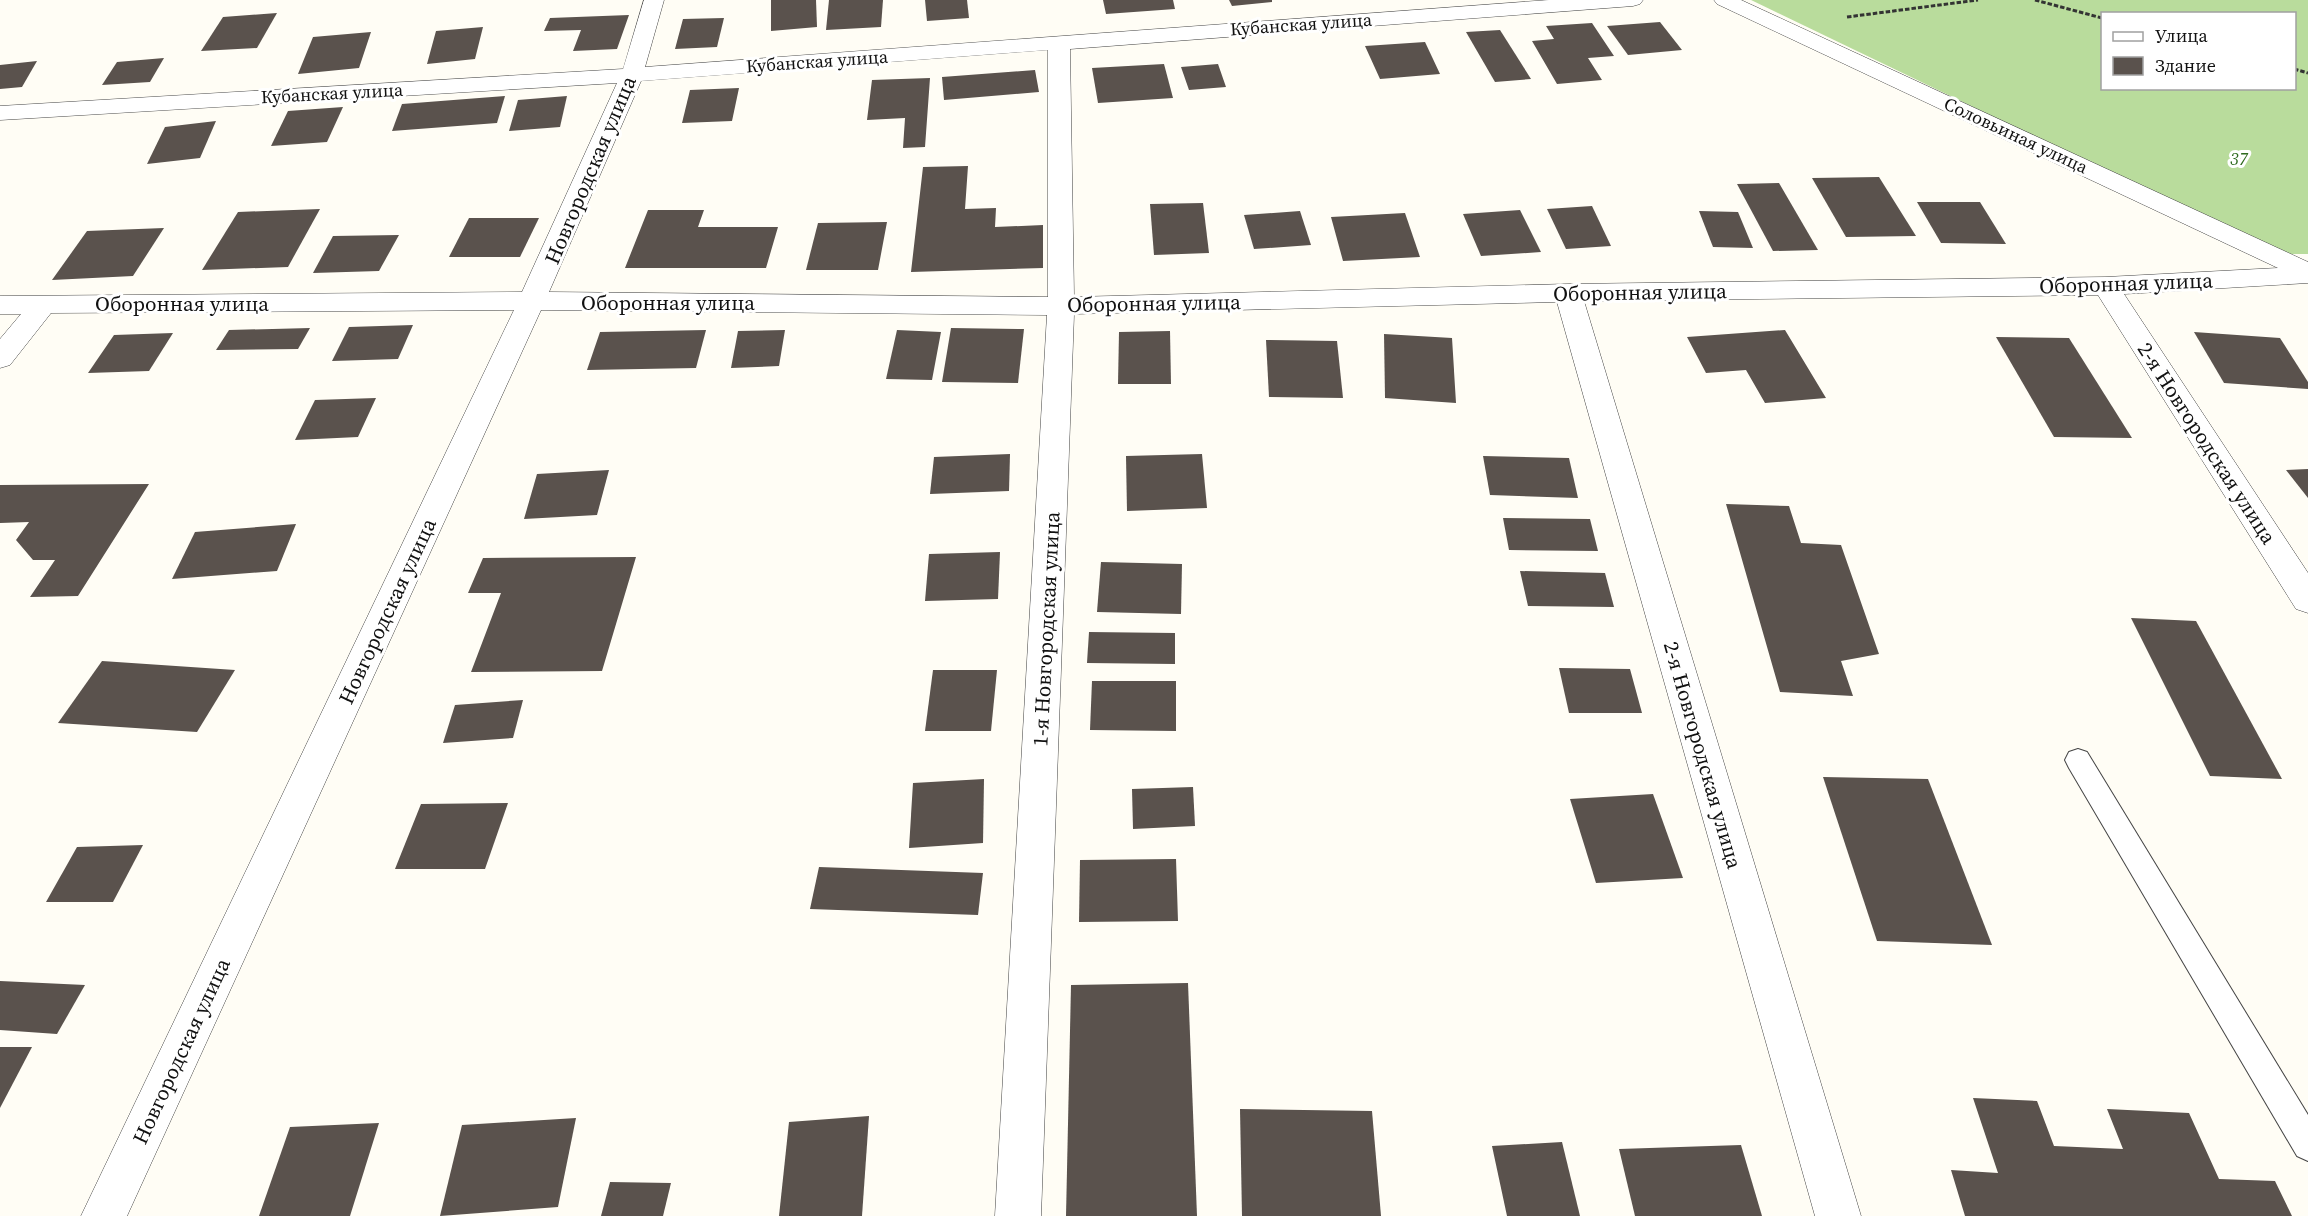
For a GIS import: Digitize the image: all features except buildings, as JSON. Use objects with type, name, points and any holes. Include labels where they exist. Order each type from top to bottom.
[{"type":"street","name":"Новгородская улица","points":[[104,1216],[532,301],[632,75],[654,0]]},
{"type":"street","name":"Кубанская улица","points":[[0,113],[632,75],[1633,0]]},
{"type":"street","name":"Соловьиная улица","points":[[1724,0],[2308,274]]},
{"type":"street","name":"1-я Новгородская улица","points":[[1018,1216],[1061,306],[1059,42]]},
{"type":"street","name":"Оборонная улица","points":[[0,305],[532,301],[1061,306],[1568,293],[2106,286],[2308,274]]},
{"type":"street","name":"2-я Новгородская улица","points":[[2106,286],[2308,600]]},
{"type":"street","name":"2-я Новгородская улица","points":[[1568,293],[1838,1216]]},
{"type":"street","points":[[0,358],[44,304]]},
{"type":"lane","points":[[2078,760],[2308,1145]]},
{"type":"path","points":[[1784,27],[1978,0]]},
{"type":"path","points":[[2035,0],[2101,17]]},
{"type":"green space","name":"37","points":[[1751,0],[2308,0],[2308,254],[2279,254]]}]
